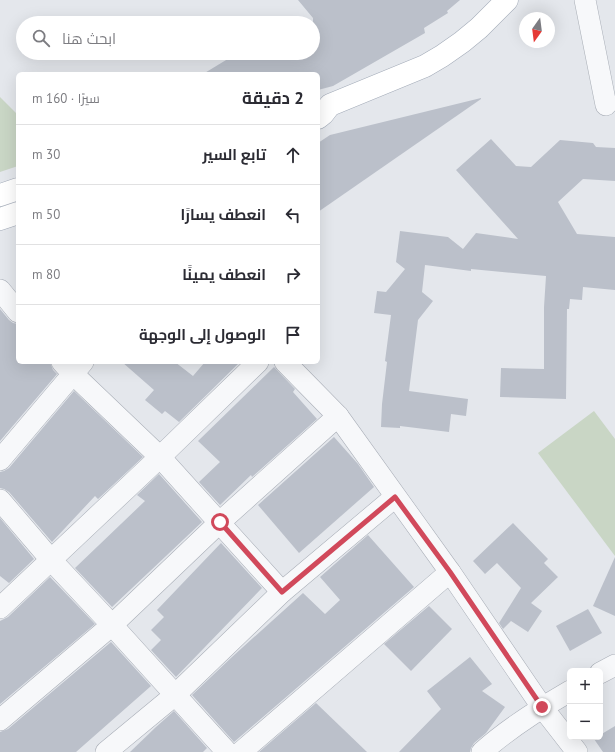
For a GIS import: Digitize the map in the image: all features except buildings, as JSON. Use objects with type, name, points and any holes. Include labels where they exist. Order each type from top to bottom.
[{"type":"main road","points":[[322,109],[425,66],[442,56],[473,33],[507,0]]},
{"type":"main road","points":[[0,195],[16,190]]},
{"type":"main road","points":[[0,219],[16,214]]},
{"type":"street","points":[[585,0],[606,105]]},
{"type":"street","points":[[0,608],[52,561],[256,364]]},
{"type":"street","points":[[287,364],[338,416],[450,572],[542,707],[577,752]]},
{"type":"street","points":[[0,460],[72,366],[160,457],[282,592]]},
{"type":"street","points":[[0,720],[112,625],[220,522],[338,416]]},
{"type":"street","points":[[106,752],[175,695],[282,592],[395,497]]},
{"type":"street","points":[[0,500],[52,561],[175,695],[221,750]]},
{"type":"street","points":[[241,752],[450,572]]},
{"type":"street","points":[[603,671],[615,665]]},
{"type":"street","points":[[482,752],[494,741],[542,707],[567,693]]},
{"type":"green space","points":[[0,97],[16,113],[16,167],[0,172]]},
{"type":"green space","points":[[594,411],[615,439],[615,556],[538,453]]},
{"type":"route","points":[[220,522],[282,592],[395,497],[450,572],[542,707]]}]
